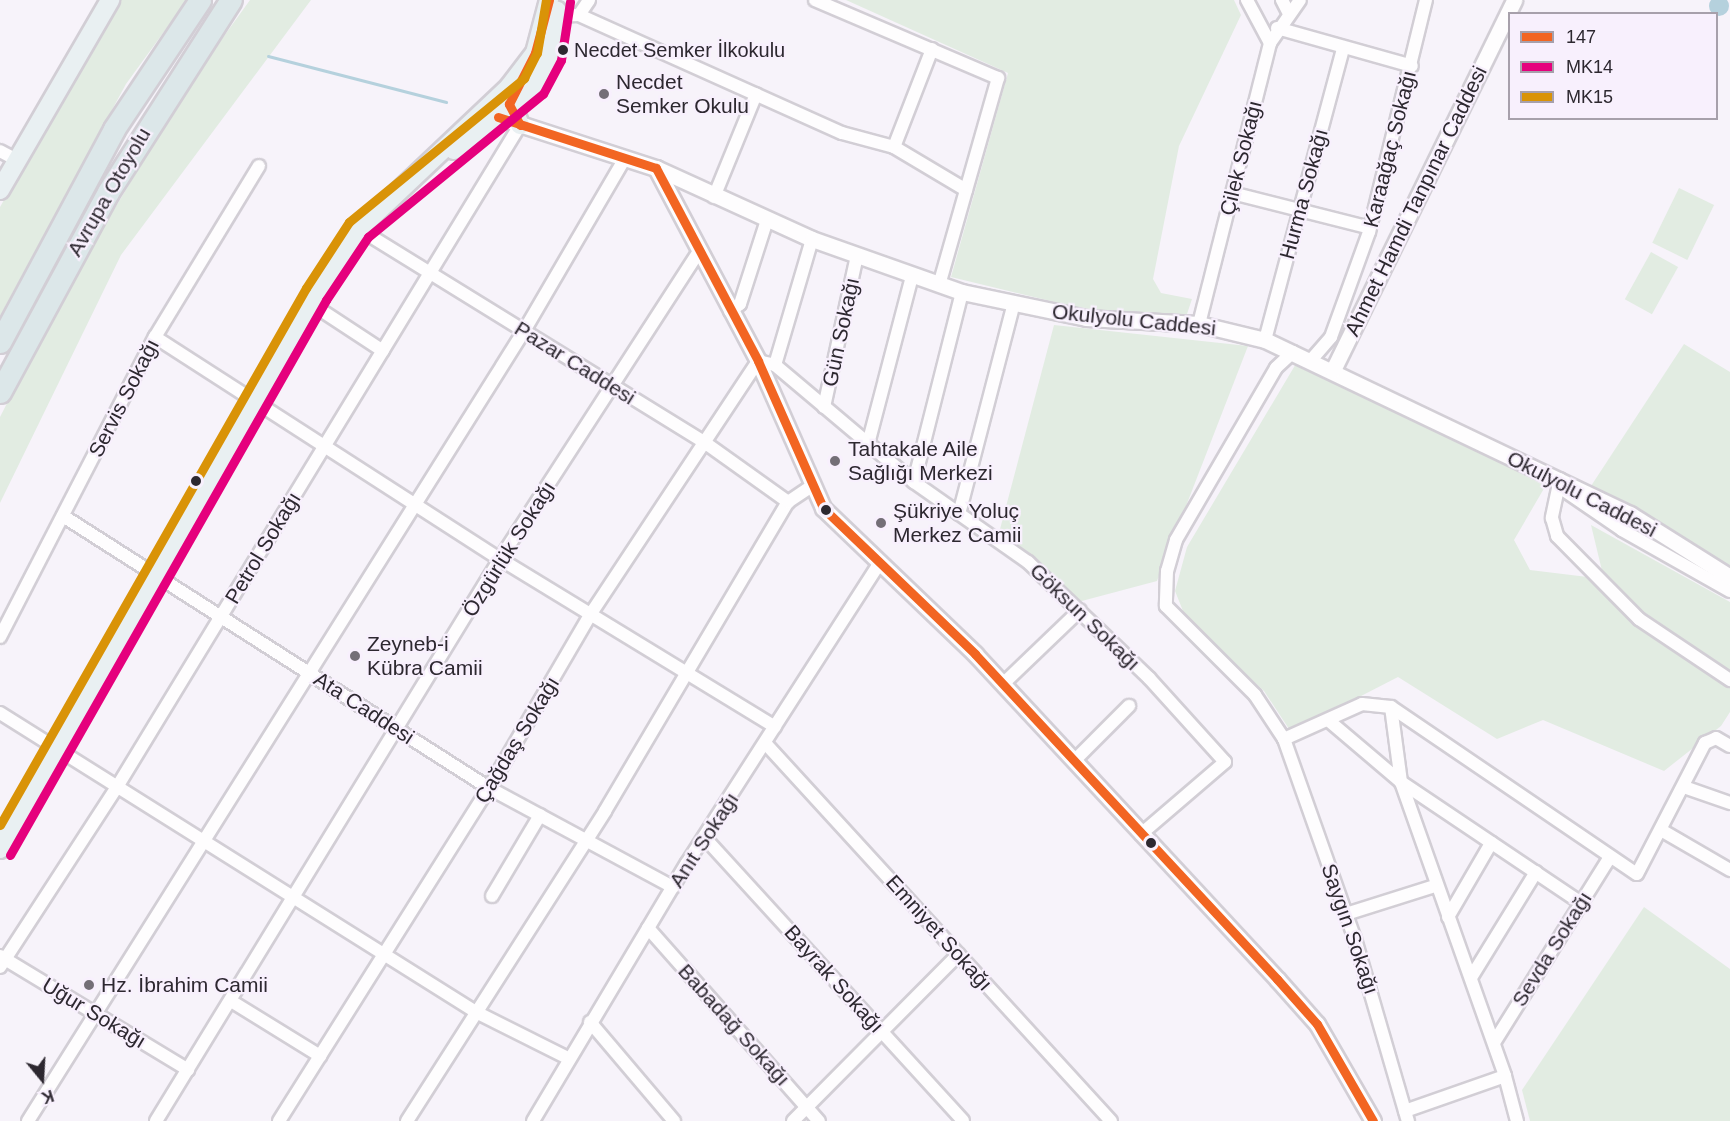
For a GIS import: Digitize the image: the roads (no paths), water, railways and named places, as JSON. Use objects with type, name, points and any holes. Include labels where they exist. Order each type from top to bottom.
[{"type":"highway","name":"Avrupa Otoyolu","points":[[0,342],[114,129],[200,0]]},
{"type":"highway","name":"Avrupa Otoyolu","points":[[0,392],[108,192],[231,0]]},
{"type":"main road","points":[[0,190],[110,0]]},
{"type":"main road","points":[[468,124],[504,113],[553,8]]},
{"type":"main road","points":[[393,197],[504,113],[534,86],[549,57],[553,8]]},
{"type":"main road","points":[[0,849],[59,750],[310,303],[358,229],[468,124],[527,63]]},
{"type":"main road","points":[[504,113],[520,125]]},
{"type":"street","points":[[579,15],[589,0]]},
{"type":"street","points":[[815,0],[835,3],[998,78],[939,285]]},
{"type":"street","points":[[1246,0],[1270,43]]},
{"type":"street","points":[[1282,0],[1288,12]]},
{"type":"street","name":"Çilek Sokağı","points":[[1199,324],[1270,43],[1288,12],[1300,0]]},
{"type":"street","name":"Karaağaç Sokağı","points":[[1312,359],[1331,337],[1370,228],[1412,66],[1426,0]]},
{"type":"street","points":[[553,8],[579,15],[842,133],[894,147],[966,190]]},
{"type":"street","name":"Ahmet Hamdi Tanpınar Caddesi","points":[[1333,370],[1508,12]]},
{"type":"street","points":[[1277,28],[1412,66]]},
{"type":"street","name":"Hurma Sokağı","points":[[1266,340],[1343,48]]},
{"type":"street","points":[[894,147],[932,49]]},
{"type":"street","points":[[714,197],[756,94]]},
{"type":"street","points":[[504,113],[582,143]]},
{"type":"street","points":[[520,125],[582,143]]},
{"type":"street","name":"Petrol Sokağı","points":[[2,961],[117,787],[222,618],[325,444],[520,125]]},
{"type":"street","name":"Okulyolu Caddesi","points":[[582,143],[656,168],[714,197],[812,239],[962,292],[1086,318],[1199,324],[1266,340],[1312,359],[1559,483],[1629,514],[1730,577]]},
{"type":"street","points":[[0,151],[17,160]]},
{"type":"street","points":[[28,1121],[309,673],[412,504],[524,332],[625,158]]},
{"type":"street","name":"Servis Sokağı","points":[[0,636],[155,337],[259,166]]},
{"type":"street","points":[[656,168],[698,253],[758,361],[823,508],[1004,683],[1317,1024],[1373,1121]]},
{"type":"street","points":[[1232,193],[1370,228]]},
{"type":"street","points":[[730,311],[740,304],[767,220]]},
{"type":"street","name":"Pazar Caddesi","points":[[358,229],[707,444],[788,502]]},
{"type":"street","points":[[775,365],[812,239]]},
{"type":"street","name":"Özgürlük Sokağı","points":[[156,1121],[400,731],[500,559],[614,387],[698,253]]},
{"type":"street","name":"Gün Sokağı","points":[[824,407],[857,256]]},
{"type":"street","points":[[868,444],[912,276]]},
{"type":"street","points":[[914,482],[962,292]]},
{"type":"street","points":[[310,303],[383,351]]},
{"type":"street","points":[[959,514],[1014,303]]},
{"type":"street","points":[[155,337],[325,444],[412,504],[590,615],[688,670],[775,727]]},
{"type":"street","name":"Saygın Sokağı","points":[[1293,352],[1276,368],[1176,540],[1166,585],[1166,606],[1255,695],[1284,739],[1346,914],[1407,1116]]},
{"type":"street","name":"Göksun Sokağı","points":[[758,361],[775,365],[914,482],[959,514],[993,534],[1080,610],[1225,762],[1141,834]]},
{"type":"street","name":"Çağdaş Sokağı","points":[[279,1121],[489,788],[590,615],[707,444],[758,361]]},
{"type":"street","points":[[1730,591],[1559,483],[1552,518],[1557,536],[1639,619],[1730,680]]},
{"type":"street","points":[[407,1121],[587,840],[788,502],[812,486]]},
{"type":"street","name":"Ata Caddesi","points":[[63,516],[489,788],[673,887]]},
{"type":"street","name":"Anıt Sokağı","points":[[536,1120],[568,1058],[673,887],[880,562]]},
{"type":"street","points":[[1004,683],[1080,610]]},
{"type":"street","points":[[1284,739],[1362,704],[1391,707],[1637,874],[1705,743],[1716,738],[1730,746]]},
{"type":"street","points":[[1074,761],[1129,706]]},
{"type":"street","points":[[1391,707],[1401,782],[1435,886],[1472,976],[1495,1041],[1517,1121]]},
{"type":"street","points":[[0,713],[476,1012],[568,1058]]},
{"type":"street","points":[[1328,720],[1401,782],[1581,903]]},
{"type":"street","name":"Emniyet Sokağı","points":[[766,744],[1111,1121]]},
{"type":"street","points":[[1684,787],[1730,803]]},
{"type":"street","points":[[492,896],[540,815]]},
{"type":"street","points":[[1661,830],[1730,870]]},
{"type":"street","name":"Bayrak Sokağı","points":[[704,837],[963,1121]]},
{"type":"street","points":[[1448,917],[1491,843]]},
{"type":"street","name":"Sevda Sokağı","points":[[1495,1041],[1610,857]]},
{"type":"street","points":[[1472,976],[1536,872]]},
{"type":"street","points":[[1346,914],[1435,886]]},
{"type":"street","name":"Babadağ Sokağı","points":[[648,928],[819,1121]]},
{"type":"street","points":[[793,1121],[959,954]]},
{"type":"street","name":"Uğur Sokağı","points":[[2,961],[96,1012],[188,1070]]},
{"type":"street","points":[[231,1001],[320,1056]]},
{"type":"street","points":[[590,1022],[674,1121]]},
{"type":"street","points":[[1407,1116],[1505,1076]]},
{"type":"water","points":[[1712,-1],[1726,-1],[1728,10],[1723,15],[1718,16],[1718,12],[1710,10]]},
{"type":"waterway","points":[[268,56],[446,102]]},
{"type":"place","name":"Necdet Semker İlkokulu","points":[[563,50]]},
{"type":"place","name":"Necdet Semker Okulu","points":[[604,94]]},
{"type":"place","name":"Tahtakale Aile Sağlığı Merkezi","points":[[835,461]]},
{"type":"place","name":"Şükriye Yoluç Merkez Camii","points":[[881,523]]},
{"type":"place","name":"Zeyneb-i Kübra Camii","points":[[355,656]]},
{"type":"place","name":"Hz. İbrahim Camii","points":[[89,985]]}]
